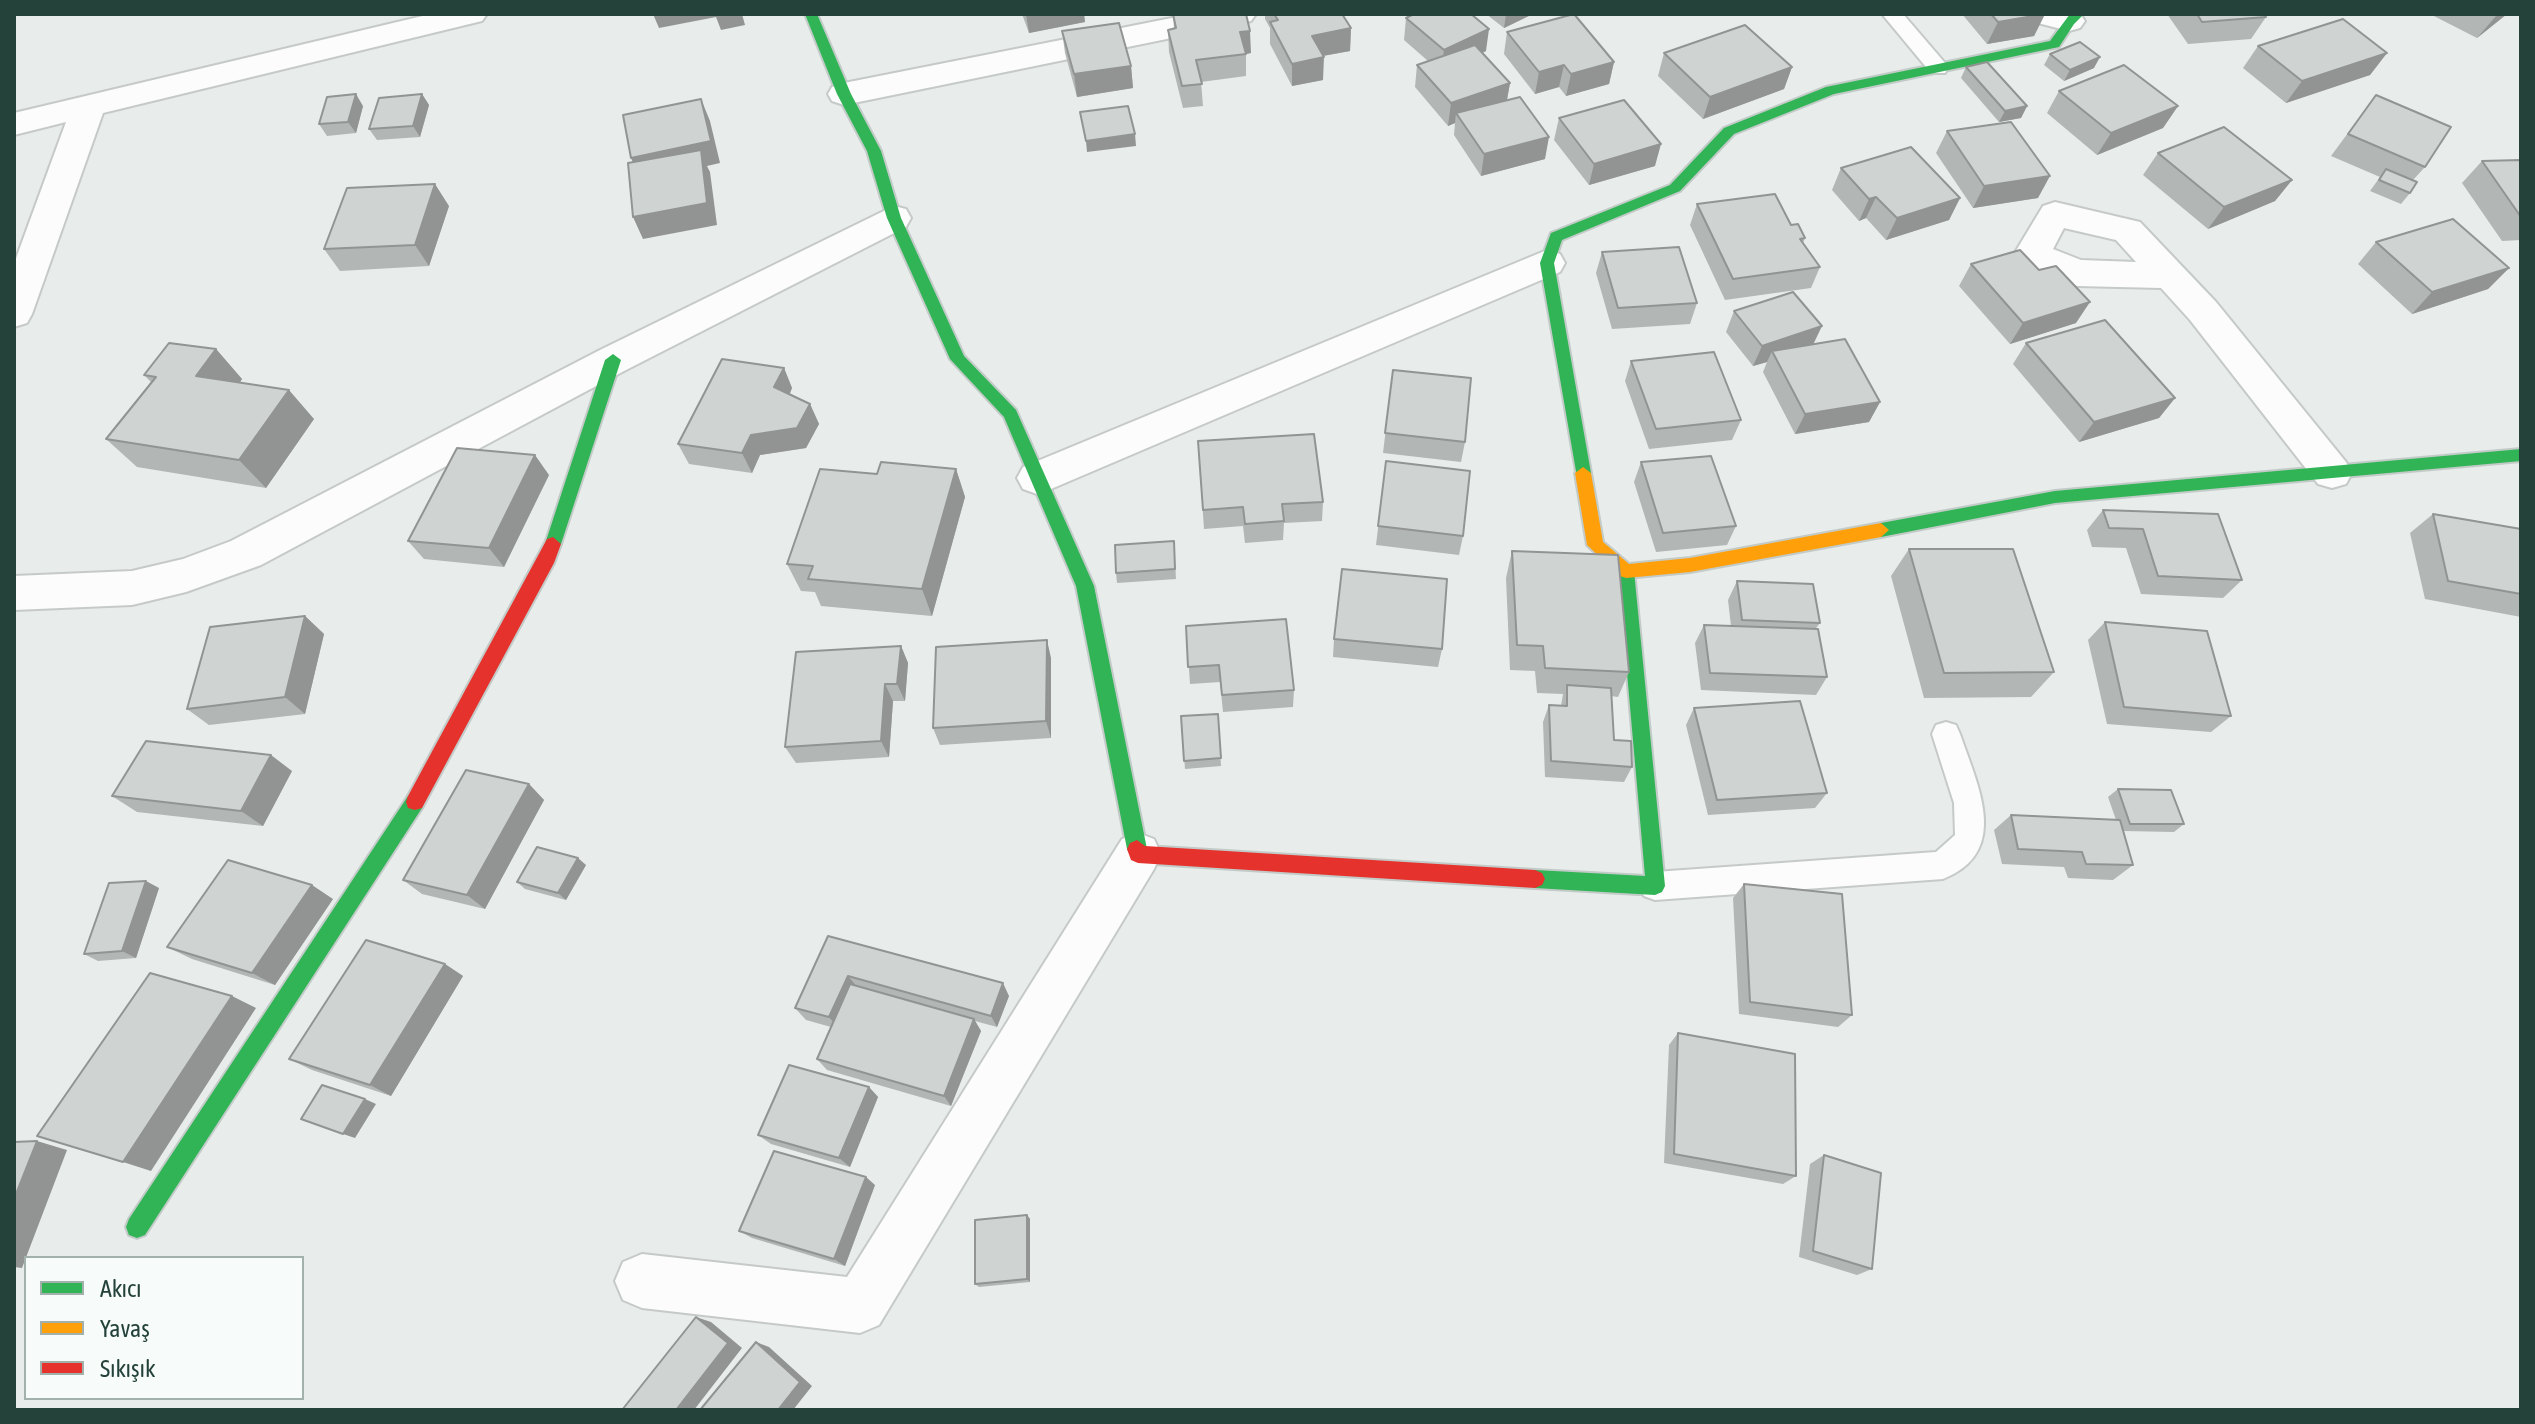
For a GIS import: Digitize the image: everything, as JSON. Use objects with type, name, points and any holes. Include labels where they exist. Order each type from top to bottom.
[{"type":"street","points":[[14,124],[471,14]]},
{"type":"street","points":[[642,1281],[860,1306],[1138,854],[1085,586],[1010,414],[958,359],[894,218],[874,151],[844,94],[811,14]]},
{"type":"street","points":[[844,94],[1240,14]]},
{"type":"street","points":[[1138,854],[1655,886],[1626,571],[1595,545],[1547,263],[1556,237],[1675,188],[1729,131],[1831,90],[2054,44],[2063,16]]},
{"type":"street","points":[[14,314],[89,105]]},
{"type":"street","points":[[2170,276],[2078,286],[2032,254],[2055,214],[2128,231],[2203,311],[2332,473]]},
{"type":"street","points":[[14,593],[132,588],[186,575],[246,553],[613,360],[894,218]]},
{"type":"street","points":[[1037,478],[1547,263]]},
{"type":"street","points":[[137,1227],[422,791],[548,558],[613,360]]},
{"type":"street","points":[[1626,571],[1690,565],[2055,497],[2521,455]]},
{"type":"lane","points":[[1892,14],[1938,68]]},
{"type":"lane","points":[[1655,886],[1943,865],[1970,840],[1969,803],[1946,734]]},
{"type":"building","points":[[1173,14],[1246,14],[1250,31],[1240,32],[1246,54],[1196,60],[1202,84],[1182,86],[1168,30],[1176,28]]},
{"type":"building","points":[[1274,14],[1342,14],[1351,28],[1312,36],[1324,57],[1292,64],[1270,22],[1278,20]]},
{"type":"building","points":[[1414,14],[1471,14],[1489,29],[1444,50],[1406,18]]},
{"type":"building","points":[[1574,14],[1614,62],[1571,74],[1564,65],[1539,72],[1507,32]]},
{"type":"building","points":[[1991,14],[2045,14],[1998,22]]},
{"type":"building","points":[[2197,14],[2264,14],[2266,17],[2202,22]]},
{"type":"building","points":[[2343,19],[2387,53],[2302,81],[2258,46]]},
{"type":"building","points":[[1119,23],[1131,66],[1074,74],[1062,31]]},
{"type":"building","points":[[1745,25],[1792,67],[1710,97],[1664,53]]},
{"type":"building","points":[[2080,42],[2100,57],[2070,70],[2050,54]]},
{"type":"building","points":[[1475,45],[1510,83],[1451,103],[1417,65]]},
{"type":"building","points":[[1987,62],[2027,106],[2005,111],[1966,67]]},
{"type":"building","points":[[2124,65],[2178,106],[2111,133],[2059,91]]},
{"type":"building","points":[[356,94],[348,122],[319,124],[327,97]]},
{"type":"building","points":[[422,94],[413,126],[369,129],[379,98]]},
{"type":"building","points":[[2376,95],[2451,127],[2425,167],[2348,134]]},
{"type":"building","points":[[1520,97],[1549,137],[1484,154],[1456,113]]},
{"type":"building","points":[[701,99],[711,141],[631,158],[623,115]]},
{"type":"building","points":[[1624,100],[1661,144],[1594,164],[1559,118]]},
{"type":"building","points":[[1128,106],[1135,134],[1086,141],[1080,112]]},
{"type":"building","points":[[2011,122],[2050,176],[1984,186],[1947,131]]},
{"type":"building","points":[[2224,127],[2292,180],[2224,207],[2158,153]]},
{"type":"building","points":[[1911,147],[1960,198],[1897,218],[1876,197],[1869,199],[1841,168]]},
{"type":"building","points":[[701,150],[707,203],[633,217],[628,163]]},
{"type":"building","points":[[2521,160],[2521,217],[2482,161]]},
{"type":"building","points":[[2386,169],[2417,182],[2410,193],[2379,180]]},
{"type":"building","points":[[435,184],[415,245],[324,249],[347,188]]},
{"type":"building","points":[[1775,194],[1791,225],[1798,224],[1805,238],[1800,239],[1820,267],[1733,279],[1697,204]]},
{"type":"building","points":[[2453,219],[2509,268],[2432,292],[2376,242]]},
{"type":"building","points":[[1679,247],[1697,303],[1618,308],[1602,252]]},
{"type":"building","points":[[2020,250],[2039,270],[2056,266],[2090,302],[2023,323],[1971,264]]},
{"type":"building","points":[[1793,292],[1822,326],[1762,346],[1734,311]]},
{"type":"building","points":[[2105,320],[2175,398],[2094,422],[2026,343]]},
{"type":"building","points":[[1845,339],[1880,402],[1805,414],[1772,351]]},
{"type":"building","points":[[169,343],[216,349],[196,376],[289,390],[239,460],[106,439],[156,377],[144,375]]},
{"type":"building","points":[[1714,352],[1741,420],[1656,429],[1631,361]]},
{"type":"building","points":[[722,359],[784,368],[774,387],[810,404],[797,428],[751,435],[742,453],[678,444]]},
{"type":"building","points":[[1393,370],[1471,378],[1465,442],[1385,433]]},
{"type":"building","points":[[1314,434],[1323,502],[1282,504],[1284,521],[1245,524],[1243,507],[1203,510],[1198,441]]},
{"type":"building","points":[[457,448],[535,455],[489,548],[408,541]]},
{"type":"building","points":[[1711,456],[1736,526],[1663,533],[1641,462]]},
{"type":"building","points":[[1386,461],[1470,471],[1463,536],[1378,526]]},
{"type":"building","points":[[881,462],[956,469],[922,589],[808,579],[813,566],[787,564],[820,469],[877,474]]},
{"type":"building","points":[[2103,510],[2218,514],[2242,580],[2158,576],[2143,529],[2109,528]]},
{"type":"building","points":[[2433,514],[2521,529],[2521,594],[2448,581]]},
{"type":"building","points":[[1174,541],[1175,569],[1116,573],[1115,545]]},
{"type":"building","points":[[1909,549],[2013,549],[2054,672],[1944,673]]},
{"type":"building","points":[[1512,551],[1618,555],[1629,672],[1545,668],[1543,646],[1517,645]]},
{"type":"building","points":[[1342,569],[1447,579],[1442,649],[1334,639]]},
{"type":"building","points":[[1737,581],[1813,584],[1820,623],[1742,620]]},
{"type":"building","points":[[305,616],[285,697],[187,709],[210,627]]},
{"type":"building","points":[[1286,619],[1294,690],[1222,695],[1219,665],[1188,667],[1186,626]]},
{"type":"building","points":[[2105,622],[2207,631],[2231,716],[2124,707]]},
{"type":"building","points":[[1704,625],[1818,629],[1827,677],[1710,673]]},
{"type":"building","points":[[1047,640],[1046,721],[933,728],[936,647]]},
{"type":"building","points":[[901,646],[897,684],[885,684],[881,741],[785,747],[796,652]]},
{"type":"building","points":[[1567,685],[1611,688],[1614,740],[1631,741],[1632,767],[1551,761],[1549,705],[1567,706]]},
{"type":"building","points":[[1800,701],[1827,793],[1717,800],[1694,708]]},
{"type":"building","points":[[1218,714],[1221,758],[1184,761],[1181,716]]},
{"type":"building","points":[[146,741],[271,755],[241,811],[112,796]]},
{"type":"building","points":[[466,770],[529,784],[467,895],[403,880]]},
{"type":"building","points":[[2118,789],[2171,790],[2184,824],[2130,824]]},
{"type":"building","points":[[2011,815],[2120,820],[2133,865],[2086,864],[2082,852],[2018,849]]},
{"type":"building","points":[[537,847],[578,858],[558,893],[517,882]]},
{"type":"building","points":[[228,860],[312,885],[252,973],[167,947]]},
{"type":"building","points":[[146,881],[122,951],[84,954],[109,883]]},
{"type":"building","points":[[1744,884],[1842,894],[1852,1015],[1750,1002]]},
{"type":"building","points":[[828,936],[1003,983],[991,1016],[848,976],[829,1017],[795,1008]]},
{"type":"building","points":[[366,940],[445,964],[370,1085],[289,1059]]},
{"type":"building","points":[[150,973],[232,996],[123,1162],[37,1136]]},
{"type":"building","points":[[850,984],[974,1019],[944,1096],[817,1059]]},
{"type":"building","points":[[1678,1033],[1795,1054],[1796,1176],[1674,1154]]},
{"type":"building","points":[[789,1065],[869,1087],[839,1158],[758,1135]]},
{"type":"building","points":[[322,1085],[365,1099],[343,1134],[301,1119]]},
{"type":"building","points":[[37,1141],[14,1199],[14,1142]]},
{"type":"building","points":[[774,1151],[866,1177],[834,1259],[739,1231]]},
{"type":"building","points":[[1824,1155],[1881,1173],[1872,1269],[1813,1251]]},
{"type":"building","points":[[1027,1215],[1027,1279],[975,1284],[975,1220]]},
{"type":"building","points":[[696,1317],[728,1343],[676,1410],[622,1410]]},
{"type":"building","points":[[756,1342],[800,1382],[778,1410],[700,1410]]},
{"type":"traffic: fast","points":[[811,14],[844,94],[874,151],[894,218],[958,359],[1010,414],[1085,586],[1137,849]]},
{"type":"traffic: fast","points":[[1583,473],[1547,263],[1556,237],[1675,188],[1729,131],[1831,90],[2054,44],[2069,21],[2078,14]]},
{"type":"traffic: fast","points":[[553,544],[613,360]]},
{"type":"traffic: fast","points":[[1881,530],[2055,497],[2521,455]]},
{"type":"traffic: fast","points":[[1535,879],[1655,886],[1626,571]]},
{"type":"traffic: fast","points":[[137,1227],[415,802]]},
{"type":"traffic: slow","points":[[1583,473],[1595,545],[1626,571],[1690,565],[1881,530]]},
{"type":"traffic: jam","points":[[415,802],[553,544]]},
{"type":"traffic: jam","points":[[1137,849],[1138,854],[1535,879]]}]
